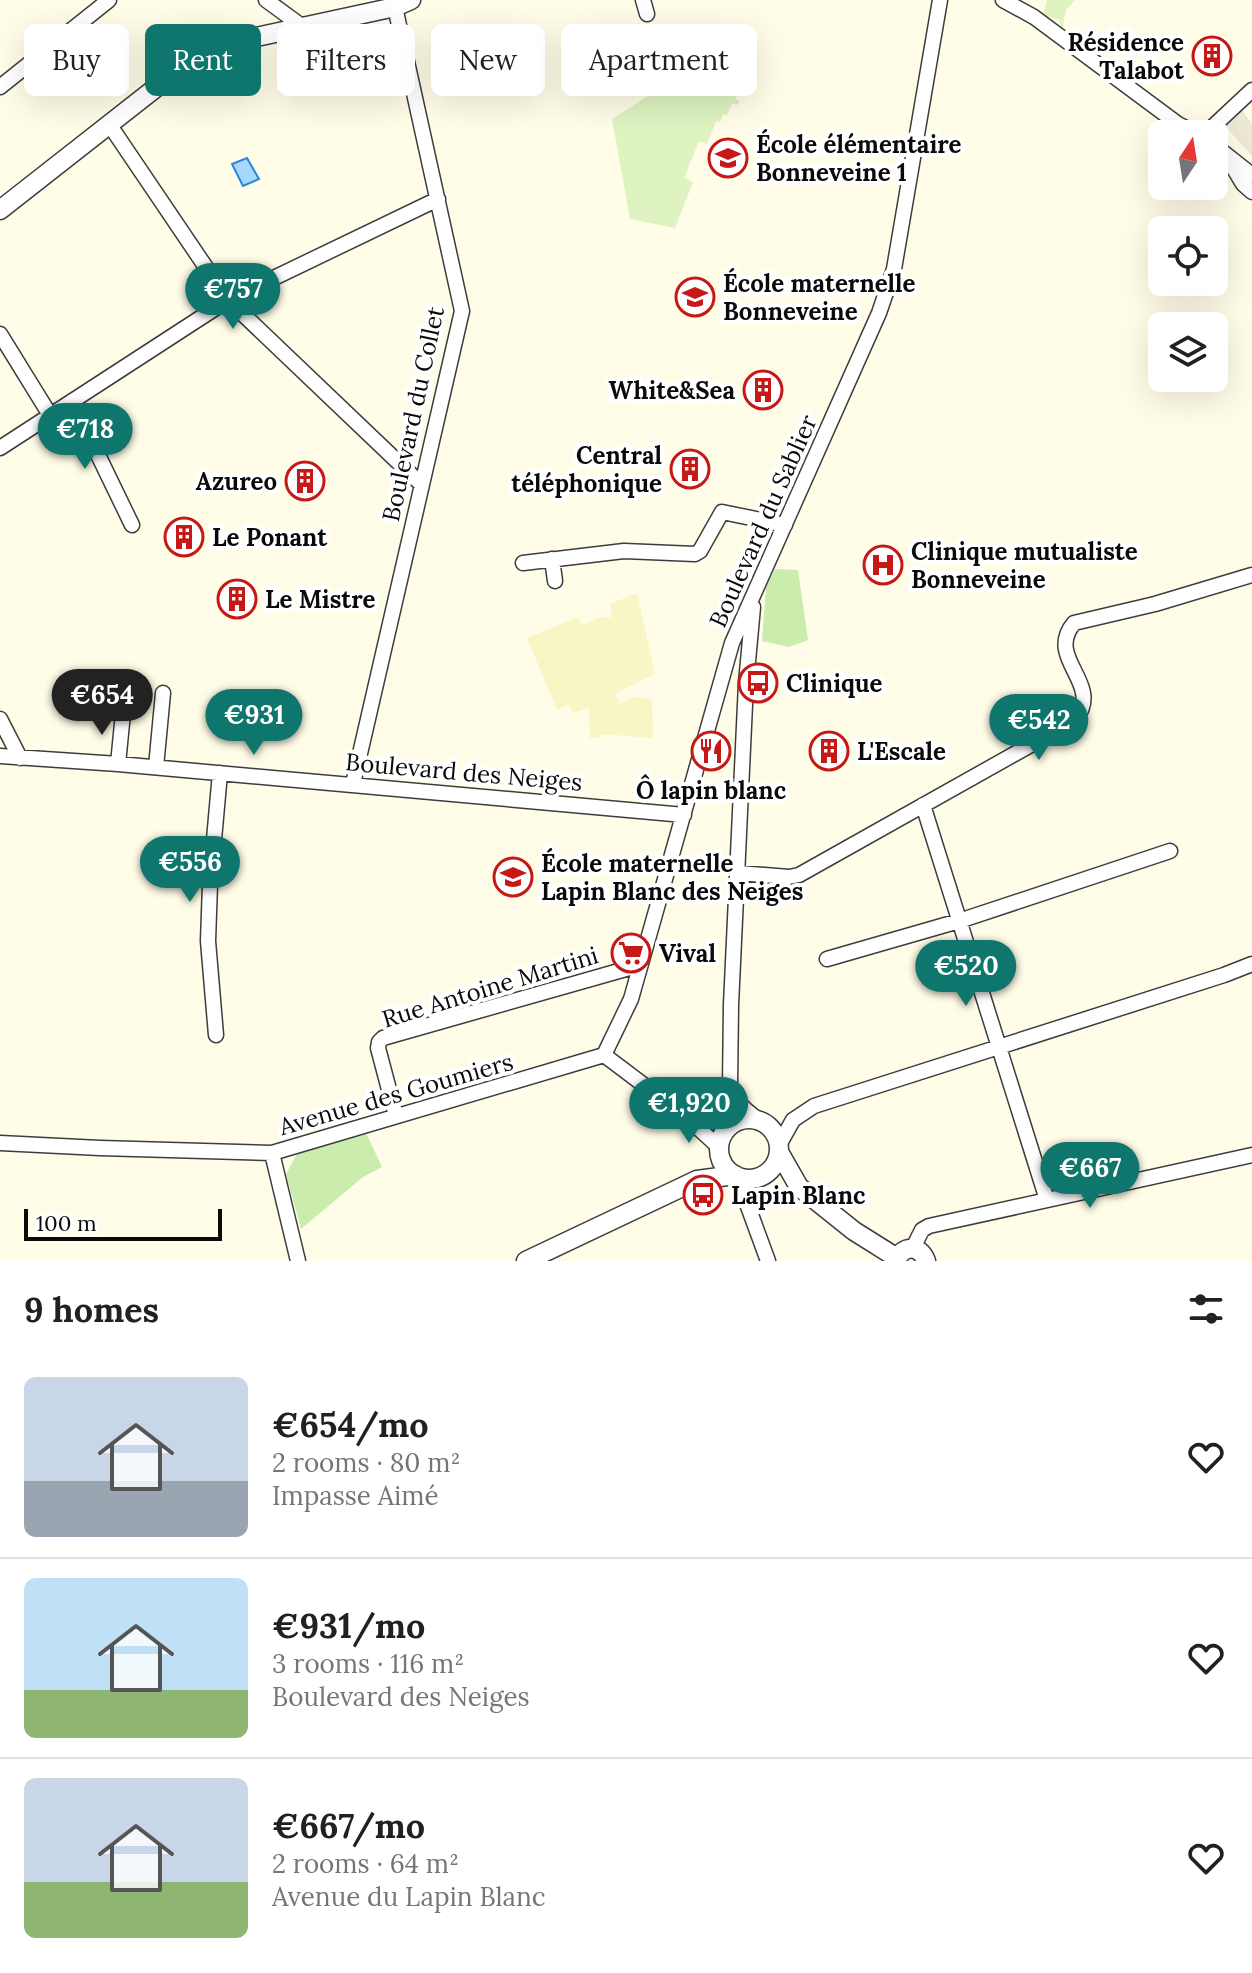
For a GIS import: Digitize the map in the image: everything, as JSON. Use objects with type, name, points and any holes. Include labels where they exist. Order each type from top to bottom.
[{"type":"street","points":[[0,87],[109,0]]},
{"type":"street","name":"Boulevard du Sablier","points":[[604,1055],[631,999],[732,643],[879,313],[894,269],[940,0]]},
{"type":"street","points":[[1003,0],[1034,17],[1173,120]]},
{"type":"street","points":[[277,2],[300,24]]},
{"type":"street","points":[[316,24],[403,3]]},
{"type":"street","name":"Boulevard du Collet","points":[[353,784],[462,311],[438,199],[403,3]]},
{"type":"street","points":[[0,210],[167,79],[193,63],[247,39],[277,33]]},
{"type":"street","points":[[1220,120],[1252,90]]},
{"type":"street","points":[[109,124],[228,300],[421,484]]},
{"type":"street","points":[[1228,156],[1252,175]]},
{"type":"street","points":[[1228,162],[1252,192]]},
{"type":"street","points":[[0,448],[228,300],[438,199]]},
{"type":"street","points":[[0,334],[50,415]]},
{"type":"street","points":[[72,401],[132,525]]},
{"type":"street","points":[[523,563],[624,551],[695,554],[700,551],[722,512],[785,525]]},
{"type":"street","points":[[552,559],[555,581]]},
{"type":"street","points":[[738,873],[799,875],[1075,720],[1084,697],[1065,650],[1065,639],[1074,623],[1155,604],[1252,575]]},
{"type":"street","points":[[755,592],[746,683],[730,1086],[736,1100],[776,1135],[779,1148],[799,1187],[854,1231],[908,1257],[922,1230],[929,1226],[1252,1155]]},
{"type":"street","points":[[156,767],[163,693]]},
{"type":"street","points":[[118,764],[123,713]]},
{"type":"street","points":[[0,719],[20,758]]},
{"type":"street","name":"Boulevard des Neiges","points":[[0,756],[156,767],[684,815]]},
{"type":"street","points":[[216,1035],[208,941],[220,773]]},
{"type":"street","points":[[923,805],[1047,1200]]},
{"type":"street","points":[[827,959],[959,921],[1170,851]]},
{"type":"street","points":[[526,1261],[697,1180],[746,1177],[770,1171],[793,1120],[814,1106],[1252,964]]},
{"type":"street","name":"Rue Antoine Martini","points":[[396,1116],[378,1048],[383,1038],[640,965]]},
{"type":"street","points":[[604,1055],[685,1116],[720,1149],[727,1169],[746,1177],[799,1187]]},
{"type":"street","name":"Avenue des Goumiers","points":[[0,1143],[272,1153],[604,1055]]},
{"type":"street","points":[[685,1116],[721,1122],[761,1122]]},
{"type":"street","points":[[697,1180],[713,1162],[725,1133],[736,1122]]},
{"type":"street","points":[[272,1153],[298,1261]]},
{"type":"street","points":[[746,1177],[742,1190],[768,1261]]},
{"type":"green space","points":[[1047,0],[1075,0],[1066,10],[1062,30],[1059,20],[1043,15]]},
{"type":"green space","points":[[648,96],[736,96],[739,101],[738,105],[732,103],[720,122],[716,121],[707,144],[699,141],[684,178],[693,182],[675,228],[630,219],[612,119]]},
{"type":"green space","points":[[775,569],[798,570],[808,640],[789,647],[762,641],[766,588]]},
{"type":"green space","points":[[637,593],[655,674],[615,694],[620,704],[633,697],[652,699],[653,738],[602,734],[601,738],[590,738],[589,708],[573,713],[569,704],[557,710],[527,638],[578,617],[582,625],[604,616],[612,617],[610,604]]},
{"type":"green space","points":[[366,1133],[382,1167],[363,1177],[301,1229],[286,1174],[298,1152]]},
{"type":"shaded area","points":[[1242,111],[1252,123],[1252,156],[1228,129],[1228,123]]},
{"type":"water","points":[[247,158],[259,179],[243,186],[232,164]]},
{"type":"place","name":"Résidence Talabot","points":[[1212,56]]},
{"type":"place","name":"École élémentaire Bonneveine 1","points":[[728,158]]},
{"type":"place","name":"École maternelle Bonneveine","points":[[695,297]]},
{"type":"place","name":"White&Sea","points":[[763,390]]},
{"type":"place","name":"Central téléphonique","points":[[690,469]]},
{"type":"place","name":"Azureo","points":[[305,481]]},
{"type":"place","name":"Le Ponant","points":[[184,537]]},
{"type":"place","name":"Clinique mutualiste Bonneveine","points":[[883,565]]},
{"type":"place","name":"Le Mistre","points":[[237,599]]},
{"type":"place","name":"Clinique","points":[[758,683]]},
{"type":"place","name":"Ô lapin blanc","points":[[711,751]]},
{"type":"place","name":"L'Escale","points":[[829,751]]},
{"type":"place","name":"École maternelle Lapin Blanc des Neiges","points":[[513,877]]},
{"type":"place","name":"Vival","points":[[631,953]]},
{"type":"place","name":"Lapin Blanc","points":[[703,1195]]}]
